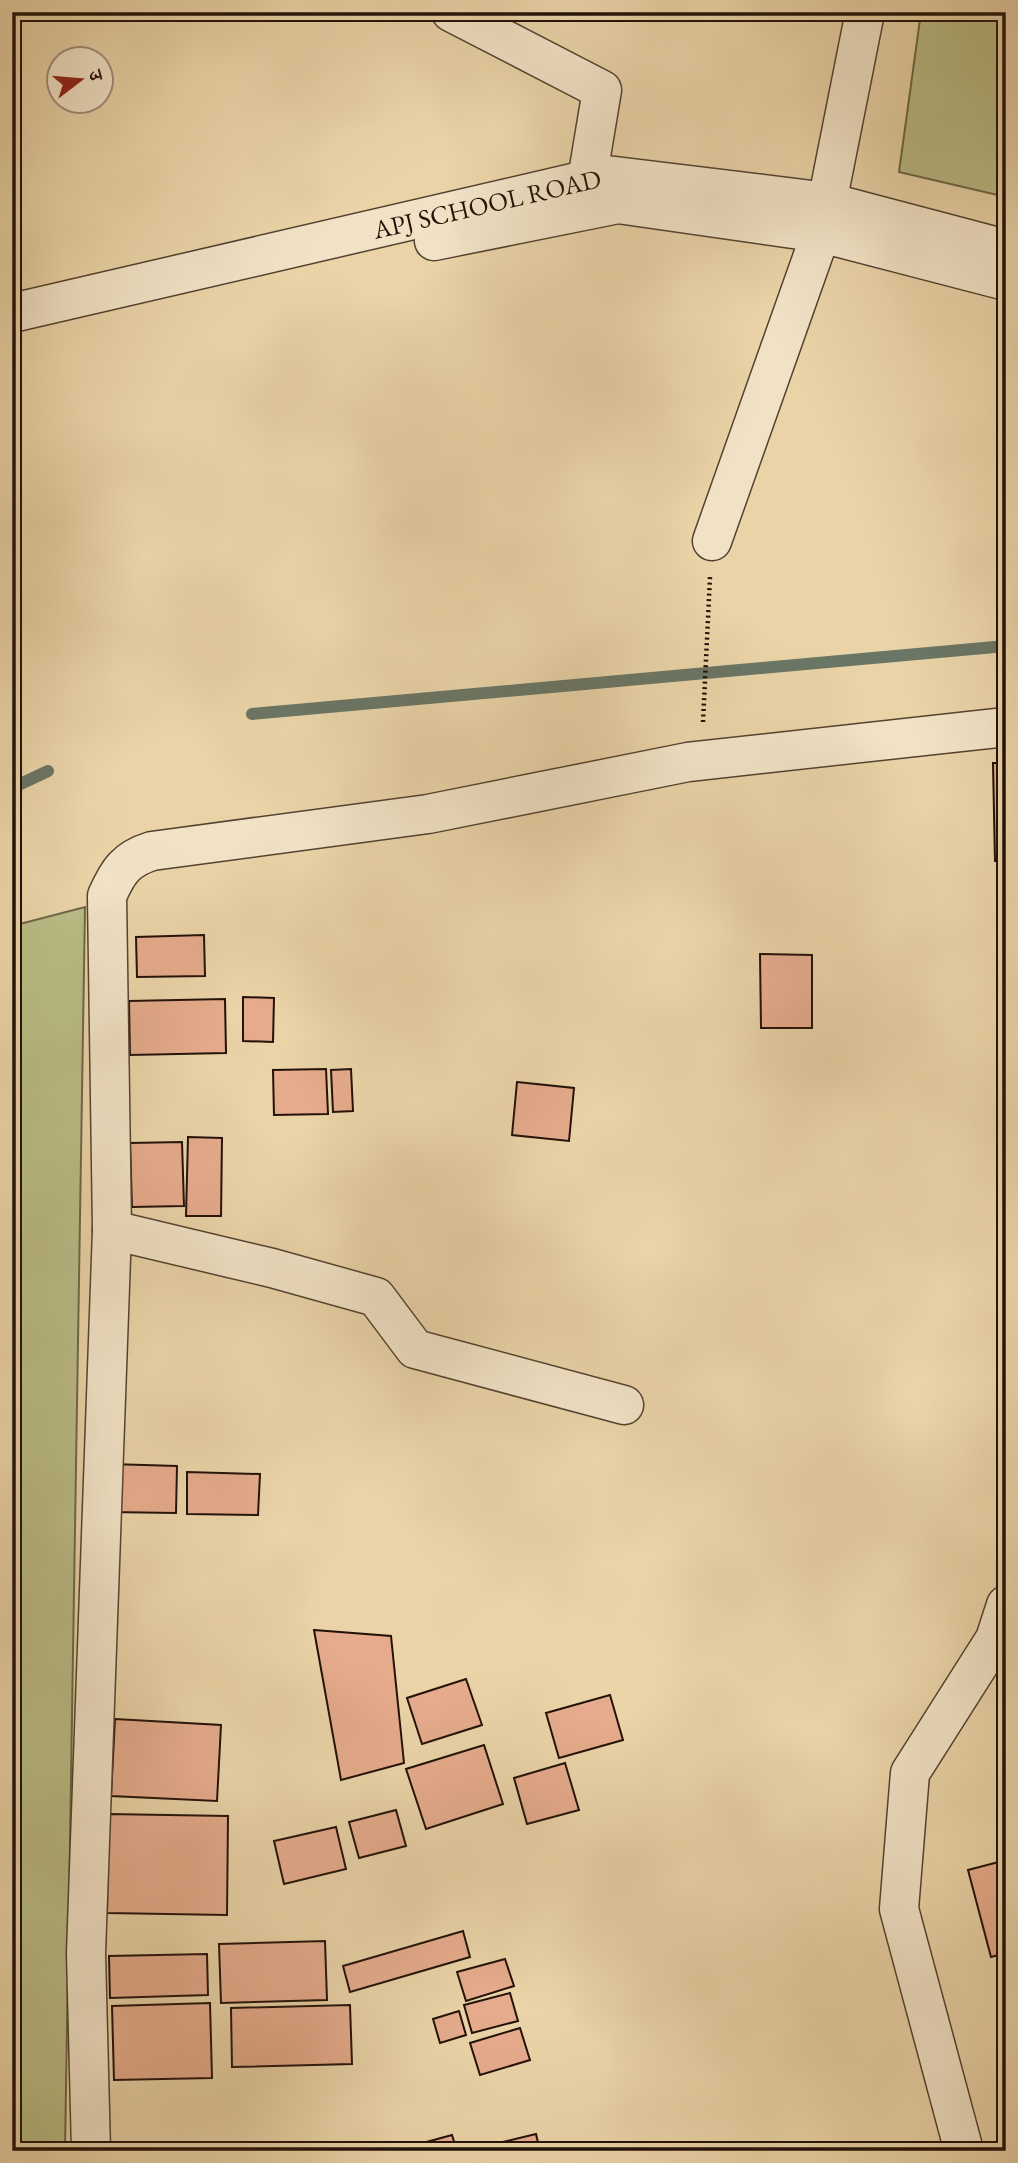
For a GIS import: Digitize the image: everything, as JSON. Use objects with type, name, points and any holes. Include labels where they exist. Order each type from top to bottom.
[{"type":"street","points":[[451,12],[602,90],[587,180]]},
{"type":"street","points":[[712,541],[825,218],[865,12]]},
{"type":"street","name":"APJ SCHOOL ROAD","points":[[12,313],[607,175],[825,218],[1006,249]]},
{"type":"street","points":[[289,249],[398,249],[618,204],[825,218],[1006,281]]},
{"type":"street","points":[[91,2151],[86,1953],[112,1230],[107,896],[117,874],[131,858],[152,851],[428,814],[701,761],[1006,727]]},
{"type":"street","points":[[112,1230],[272,1268],[376,1297],[415,1349],[624,1405]]},
{"type":"street","points":[[964,2151],[899,1909],[909,1773],[995,1639],[1006,1605]]},
{"type":"path","points":[[701,761],[712,541]]},
{"type":"green space","points":[[921,12],[1006,12],[1006,197],[899,172]]},
{"type":"green space","points":[[85,907],[65,2151],[12,2151],[12,926]]},
{"type":"building","points":[[993,763],[1006,763],[1006,861],[995,861]]},
{"type":"building","points":[[204,935],[205,976],[137,977],[136,937]]},
{"type":"building","points":[[760,954],[812,955],[812,1028],[761,1028]]},
{"type":"building","points":[[243,997],[274,998],[273,1042],[243,1041]]},
{"type":"building","points":[[225,999],[226,1053],[130,1055],[129,1001]]},
{"type":"building","points":[[326,1069],[328,1114],[274,1115],[273,1070]]},
{"type":"building","points":[[351,1069],[353,1111],[333,1112],[331,1070]]},
{"type":"building","points":[[517,1082],[574,1088],[569,1141],[512,1135]]},
{"type":"building","points":[[188,1137],[222,1138],[221,1216],[186,1216]]},
{"type":"building","points":[[182,1142],[184,1206],[132,1207],[130,1143]]},
{"type":"building","points":[[110,1464],[177,1466],[176,1513],[109,1512]]},
{"type":"building","points":[[187,1472],[260,1474],[258,1515],[187,1514]]},
{"type":"building","points":[[314,1630],[391,1636],[404,1763],[341,1780]]},
{"type":"building","points":[[466,1679],[482,1725],[422,1744],[407,1698]]},
{"type":"building","points":[[610,1695],[623,1740],[559,1758],[546,1713]]},
{"type":"building","points":[[115,1719],[221,1725],[217,1801],[111,1796]]},
{"type":"building","points":[[484,1745],[503,1804],[426,1829],[406,1769]]},
{"type":"building","points":[[565,1763],[579,1810],[527,1824],[514,1778]]},
{"type":"building","points":[[396,1810],[406,1846],[359,1858],[349,1822]]},
{"type":"building","points":[[108,1814],[228,1816],[227,1915],[107,1913]]},
{"type":"building","points":[[336,1827],[346,1869],[284,1884],[274,1841]]},
{"type":"building","points":[[1006,1860],[1006,1953],[991,1957],[968,1870]]},
{"type":"building","points":[[463,1931],[470,1957],[350,1992],[343,1966]]},
{"type":"building","points":[[325,1941],[327,2000],[221,2003],[219,1944]]},
{"type":"building","points":[[207,1954],[208,1995],[110,1998],[109,1956]]},
{"type":"building","points":[[505,1959],[514,1986],[466,2001],[457,1972]]},
{"type":"building","points":[[510,1993],[518,2021],[472,2033],[464,2005]]},
{"type":"building","points":[[210,2003],[212,2078],[114,2080],[112,2006]]},
{"type":"building","points":[[350,2005],[352,2064],[232,2067],[231,2008]]},
{"type":"building","points":[[459,2011],[466,2035],[440,2043],[433,2019]]},
{"type":"building","points":[[520,2028],[530,2060],[480,2075],[470,2043]]},
{"type":"building","points":[[536,2134],[540,2151],[491,2151],[490,2145]]},
{"type":"building","points":[[452,2135],[457,2151],[409,2151],[408,2147]]},
{"type":"waterway","points":[[252,714],[1006,646]]},
{"type":"waterway","points":[[12,788],[48,771]]}]
